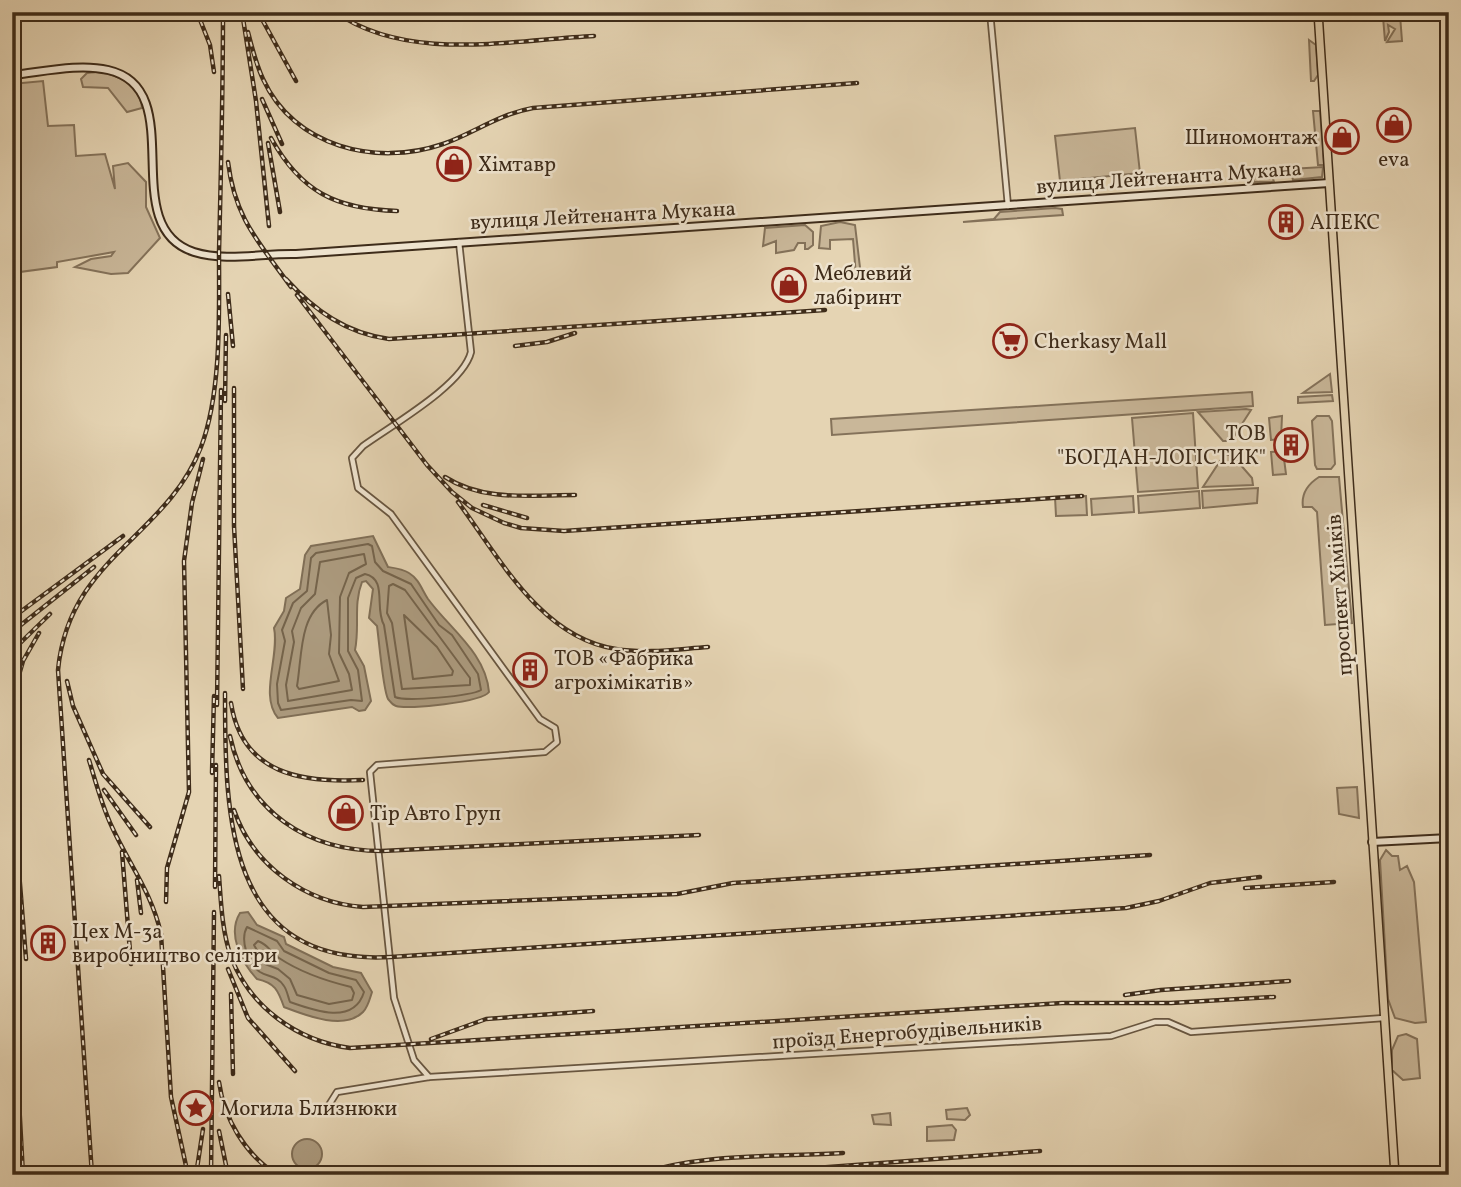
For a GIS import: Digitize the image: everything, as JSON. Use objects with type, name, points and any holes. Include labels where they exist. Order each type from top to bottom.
[{"type":"main road","name":"проспект Хіміків","points":[[1318,12],[1395,1175]]},
{"type":"main road","name":"вулиця Лейтенанта Мукана","points":[[12,75],[101,69],[121,75],[135,86],[148,109],[160,222],[172,239],[192,251],[223,256],[296,254],[1329,183]]},
{"type":"main road","points":[[1373,842],[1449,838]]},
{"type":"street","points":[[990,12],[1007,206]]},
{"type":"street","points":[[429,1077],[414,1060],[394,998],[370,772],[377,765],[545,752],[557,742],[555,728],[540,719],[391,514],[362,494],[352,464],[356,452],[454,380],[468,363],[471,352],[459,241]]},
{"type":"street","name":"проїзд Енергобудівельників","points":[[327,1108],[337,1093],[429,1077],[1111,1036],[1155,1022],[1168,1023],[1191,1032],[1384,1018]]},
{"type":"shaded area","points":[[1400,15],[1402,41],[1387,42],[1395,29],[1388,25],[1389,32],[1385,41],[1383,17]]},
{"type":"shaded area","points":[[1309,40],[1316,45],[1318,75],[1314,81],[1311,81]]},
{"type":"shaded area","points":[[87,73],[105,73],[130,85],[136,91],[142,108],[127,112],[108,88],[83,87],[81,79]]},
{"type":"shaded area","points":[[43,81],[48,126],[74,125],[76,156],[105,154],[115,189],[113,166],[128,163],[146,182],[146,207],[160,238],[128,273],[111,274],[75,267],[91,259],[111,256],[114,252],[57,262],[57,267],[12,273],[12,84]]},
{"type":"shaded area","points":[[1313,111],[1320,111],[1324,165],[1318,165]]},
{"type":"shaded area","points":[[1135,128],[1140,173],[1060,181],[1055,136]]},
{"type":"shaded area","points":[[1323,167],[1322,177],[1293,180],[1290,169]]},
{"type":"shaded area","points":[[1270,170],[1274,182],[1254,182],[1253,171]]},
{"type":"shaded area","points":[[1062,209],[1063,215],[963,222],[994,219],[1000,212]]},
{"type":"shaded area","points":[[840,222],[855,225],[861,276],[856,276],[853,239],[830,240],[830,249],[819,248],[821,226]]},
{"type":"shaded area","points":[[805,225],[813,232],[813,245],[808,249],[805,249],[805,243],[798,243],[794,250],[776,253],[776,241],[763,246],[765,228]]},
{"type":"shaded area","points":[[1330,374],[1332,392],[1303,393]]},
{"type":"shaded area","points":[[1252,392],[1253,406],[832,435],[831,419]]},
{"type":"shaded area","points":[[1332,395],[1333,401],[1298,403],[1298,397]]},
{"type":"shaded area","points":[[1251,410],[1231,441],[1223,441],[1198,412]]},
{"type":"shaded area","points":[[1193,413],[1198,488],[1138,492],[1132,418]]},
{"type":"shaded area","points":[[1282,416],[1281,439],[1271,440],[1269,418]]},
{"type":"shaded area","points":[[1317,416],[1329,416],[1332,421],[1335,464],[1331,469],[1317,469],[1315,465],[1312,421]]},
{"type":"shaded area","points":[[1444,424],[1449,424],[1449,515]]},
{"type":"shaded area","points":[[1283,451],[1286,474],[1273,475],[1271,452]]},
{"type":"shaded area","points":[[1224,455],[1232,455],[1252,478],[1253,485],[1203,487]]},
{"type":"shaded area","points":[[1319,477],[1339,477],[1352,623],[1325,625],[1317,512],[1312,507],[1303,507],[1306,490]]},
{"type":"shaded area","points":[[1258,488],[1257,503],[1203,508],[1202,491]]},
{"type":"shaded area","points":[[1199,491],[1200,508],[1139,513],[1138,496]]},
{"type":"shaded area","points":[[1086,496],[1087,515],[1056,516],[1055,497]]},
{"type":"shaded area","points":[[1133,496],[1134,512],[1092,515],[1091,499]]},
{"type":"shaded area","points":[[1357,787],[1359,818],[1339,814],[1337,788]]},
{"type":"shaded area","points":[[1386,850],[1392,856],[1398,856],[1400,870],[1407,866],[1414,882],[1426,1022],[1415,1023],[1395,1018],[1388,999],[1380,860]]},
{"type":"shaded area","points":[[1406,1034],[1417,1039],[1420,1078],[1403,1080],[1392,1070],[1392,1050],[1398,1036]]},
{"type":"shaded area","points":[[967,1108],[970,1115],[965,1120],[947,1119],[946,1110]]},
{"type":"shaded area","points":[[890,1113],[891,1125],[874,1124],[872,1115]]},
{"type":"shaded area","points":[[952,1125],[956,1130],[954,1140],[927,1141],[927,1127]]},
{"type":"water","points":[[373,536],[388,567],[409,573],[415,578],[428,599],[474,653],[486,678],[489,692],[473,699],[444,704],[403,707],[392,704],[384,686],[377,626],[369,618],[373,589],[366,581],[362,582],[359,591],[355,650],[364,666],[371,701],[365,710],[359,711],[352,707],[278,718],[270,698],[274,628],[284,611],[286,598],[300,589],[305,555],[311,546]]},
{"type":"water","points":[[248,912],[257,925],[284,937],[286,944],[333,967],[361,973],[372,992],[363,1012],[355,1018],[335,1021],[284,1007],[275,988],[257,979],[241,956],[235,939],[236,921],[240,913]]},
{"type":"water","points":[[307,1139],[317,1144],[322,1154],[317,1164],[307,1169],[297,1164],[292,1154],[297,1144]]},
{"type":"railway","points":[[197,12],[210,45],[214,72]]},
{"type":"railway","points":[[92,1175],[58,670],[66,632],[80,600],[99,574],[165,504],[185,478],[201,447],[208,425],[216,376],[219,325],[223,12]]},
{"type":"railway","points":[[242,12],[256,101],[269,226]]},
{"type":"railway","points":[[258,12],[296,81]]},
{"type":"railway","points":[[335,12],[364,28],[395,38],[427,43],[495,44],[594,36]]},
{"type":"railway","points":[[367,12],[399,16],[451,12]]},
{"type":"railway","points":[[248,32],[263,79],[277,102],[295,121],[316,136],[339,146],[365,151],[417,151],[454,140],[498,119],[533,108],[857,83]]},
{"type":"railway","points":[[262,99],[282,144]]},
{"type":"railway","points":[[271,138],[295,172],[322,194],[356,206],[397,211]]},
{"type":"railway","points":[[268,143],[280,212]]},
{"type":"railway","points":[[228,162],[236,199],[250,229],[291,287]]},
{"type":"railway","points":[[286,279],[308,301],[332,319],[359,332],[389,339],[825,310]]},
{"type":"railway","points":[[228,294],[233,346]]},
{"type":"railway","points":[[297,295],[427,465],[452,492],[472,508],[521,528],[564,531],[1082,496]]},
{"type":"railway","points":[[515,346],[547,342],[575,333]]},
{"type":"railway","points":[[225,401],[226,335]]},
{"type":"railway","points":[[234,388],[234,526],[243,689]]},
{"type":"railway","points":[[217,705],[221,390]]},
{"type":"railway","points":[[166,902],[167,868],[189,792],[184,561],[192,503],[203,459]]},
{"type":"railway","points":[[445,477],[460,485],[492,494],[575,495]]},
{"type":"railway","points":[[458,502],[524,592],[565,629],[589,642],[616,649],[662,651],[708,647]]},
{"type":"railway","points":[[483,505],[527,518]]},
{"type":"railway","points":[[12,618],[123,536]]},
{"type":"railway","points":[[12,632],[94,567]]},
{"type":"railway","points":[[12,651],[50,614]]},
{"type":"railway","points":[[12,699],[23,661],[39,633]]},
{"type":"railway","points":[[67,681],[73,706],[103,774],[150,827]]},
{"type":"railway","points":[[225,693],[228,787],[234,832],[246,874],[266,910],[295,937],[336,953],[391,957],[1126,908],[1159,901],[1210,883],[1260,877]]},
{"type":"railway","points":[[212,773],[214,696]]},
{"type":"railway","points":[[231,703],[237,727],[248,746],[262,760],[279,770],[319,779],[363,780]]},
{"type":"railway","points":[[12,732],[17,795]]},
{"type":"railway","points":[[230,736],[238,763],[250,786],[266,806],[284,822],[329,844],[382,851],[699,835]]},
{"type":"railway","points":[[89,760],[108,819],[146,892],[161,934],[171,1097],[188,1175]]},
{"type":"railway","points":[[215,887],[216,765]]},
{"type":"railway","points":[[12,785],[26,959]]},
{"type":"railway","points":[[104,790],[136,835]]},
{"type":"railway","points":[[234,810],[254,848],[284,878],[321,898],[363,907],[677,894],[733,883],[1150,855]]},
{"type":"railway","points":[[122,852],[131,964]]},
{"type":"railway","points":[[219,876],[222,917],[228,947],[239,975],[250,991],[278,1019],[294,1029],[312,1038],[350,1048],[1062,1003],[1171,1003],[1274,997]]},
{"type":"railway","points":[[137,880],[141,913]]},
{"type":"railway","points":[[1245,888],[1334,882]]},
{"type":"railway","points":[[211,1175],[214,912]]},
{"type":"railway","points":[[228,969],[248,1018],[295,1071]]},
{"type":"railway","points":[[12,971],[23,1175]]},
{"type":"railway","points":[[1125,995],[1289,981]]},
{"type":"railway","points":[[231,994],[233,1074]]},
{"type":"railway","points":[[431,1039],[486,1019],[593,1011]]},
{"type":"railway","points":[[219,1082],[226,1109],[238,1134],[255,1157],[277,1175]]},
{"type":"railway","points":[[196,1175],[203,1129]]},
{"type":"railway","points":[[219,1131],[228,1175]]},
{"type":"railway","points":[[724,1175],[1040,1151]]},
{"type":"railway","points":[[636,1175],[712,1159],[843,1153]]},
{"type":"place","name":"eva","points":[[1394,125]]},
{"type":"place","name":"Шиномонтаж","points":[[1342,137]]},
{"type":"place","name":"Хімтавр","points":[[454,164]]},
{"type":"place","name":"АПЕКС","points":[[1286,222]]},
{"type":"place","name":"Меблевий лабіринт","points":[[789,285]]},
{"type":"place","name":"Cherkasy Mall","points":[[1010,341]]},
{"type":"place","name":"ТОВ \"БОГДАН-ЛОГІСТИК\"","points":[[1291,445]]},
{"type":"place","name":"ТОВ «Фабрика агрохімікатів»","points":[[530,670]]},
{"type":"place","name":"Тір Авто Груп","points":[[346,813]]},
{"type":"place","name":"Цех М-3а виробництво селітри","points":[[48,943]]},
{"type":"place","name":"Могила Близнюки","points":[[196,1108]]}]
